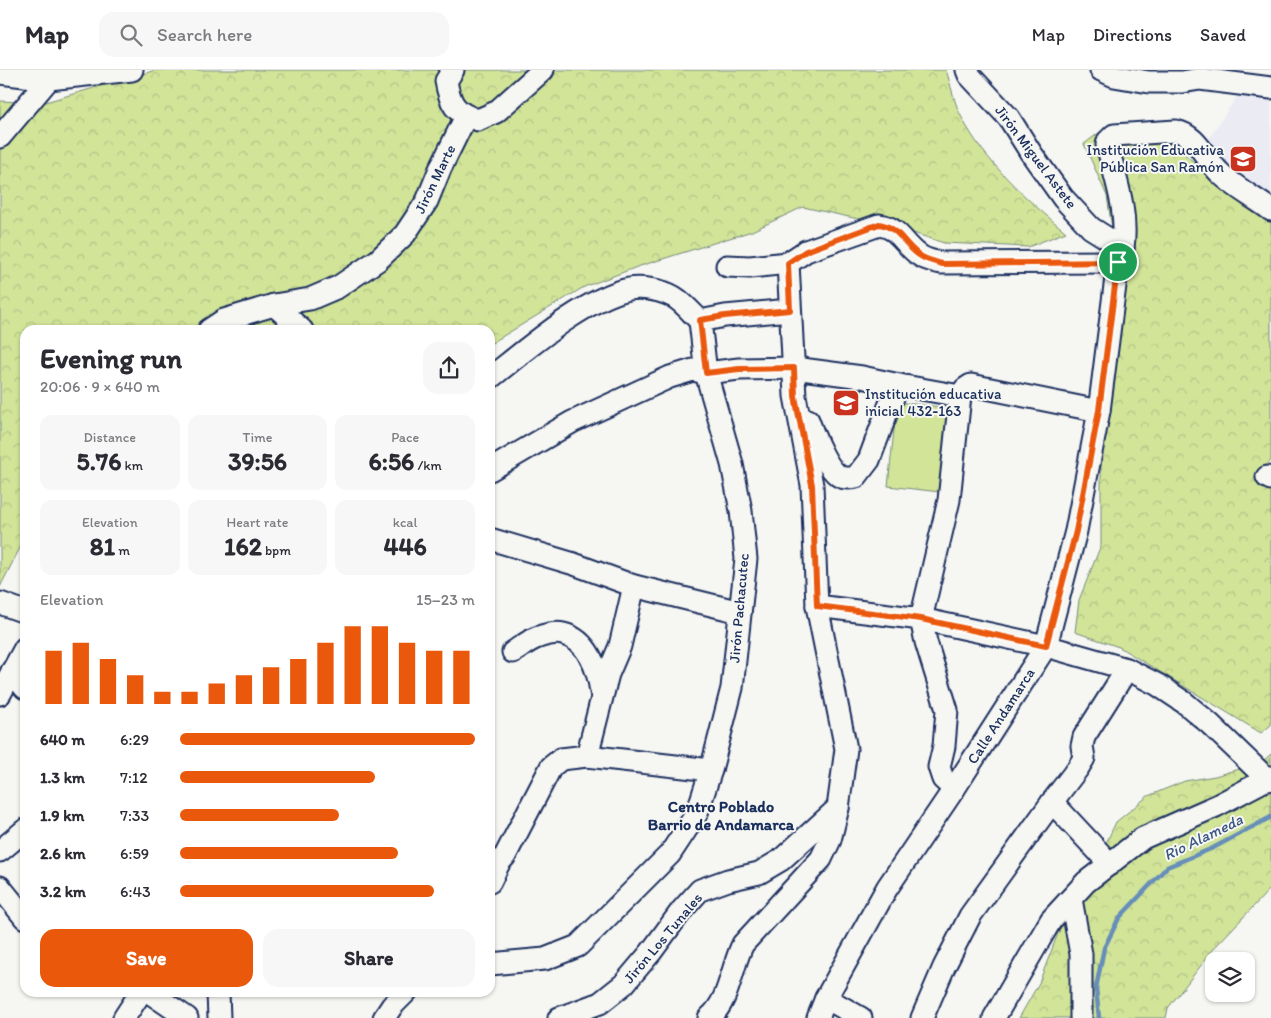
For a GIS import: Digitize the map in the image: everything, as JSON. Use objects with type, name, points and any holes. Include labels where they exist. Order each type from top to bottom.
[{"type":"street","points":[[453,70],[446,81],[448,96],[455,108],[466,116],[478,120],[496,112],[543,70]]},
{"type":"street","name":"Jirón Miguel Astete","points":[[966,70],[969,76],[1009,118],[1063,198],[1120,255]]},
{"type":"street","points":[[1101,70],[1114,76],[1148,82],[1182,82],[1200,79]]},
{"type":"street","points":[[1175,70],[1200,79],[1271,88]]},
{"type":"street","points":[[0,73],[49,79],[126,71]]},
{"type":"street","points":[[0,137],[49,79]]},
{"type":"street","name":"Jirón Marte","points":[[216,325],[224,320],[274,305],[310,299],[338,287],[378,260],[405,234],[427,201],[440,169],[466,116]]},
{"type":"street","name":"Calle Andamarca","points":[[818,1018],[826,998],[887,888],[954,789],[1046,646],[1076,531],[1099,410],[1120,255],[1126,230],[1123,209],[1107,146],[1108,141],[1114,135],[1184,132],[1220,173],[1271,210]]},
{"type":"street","points":[[727,266],[750,267],[788,263],[806,251],[879,224],[887,225],[895,230],[918,255],[942,264],[1120,255]]},
{"type":"street","points":[[709,1018],[716,1012],[724,999],[736,957],[743,944],[822,859],[830,840],[838,808],[846,749],[817,606],[812,485],[795,396],[788,263]]},
{"type":"street","points":[[495,374],[594,302],[630,289],[658,290],[675,297],[700,320],[790,310]]},
{"type":"street","points":[[274,305],[296,325]]},
{"type":"street","name":"Jirón Pachacutec","points":[[495,963],[545,958],[578,946],[670,854],[697,813],[711,770],[732,688],[746,559],[732,464],[706,373],[700,320]]},
{"type":"street","points":[[495,467],[572,422],[670,377],[693,370],[706,373],[739,369],[794,368],[862,377],[884,383],[960,396]]},
{"type":"street","points":[[794,368],[802,403],[812,433],[832,471],[847,478],[856,477],[869,460],[898,385]]},
{"type":"street","points":[[954,789],[943,779],[939,767],[944,746],[947,710],[926,642],[921,619],[949,500],[960,396],[970,386],[1099,410]]},
{"type":"street","points":[[495,540],[574,564],[634,586],[740,612]]},
{"type":"street","points":[[586,756],[608,674],[620,646],[634,586]]},
{"type":"street","points":[[0,604],[20,610]]},
{"type":"street","points":[[817,606],[921,619],[1046,646],[1127,669],[1158,685],[1185,703],[1269,779],[1216,806],[1142,838],[1086,882],[1051,920],[994,1018]]},
{"type":"street","points":[[513,652],[534,638],[547,635],[561,633],[574,638],[587,651],[595,664],[601,697]]},
{"type":"street","points":[[922,1018],[944,967],[970,916],[1078,768],[1084,758],[1082,746],[1084,737],[1127,669]]},
{"type":"street","points":[[0,694],[19,679]]},
{"type":"street","points":[[495,866],[506,856],[551,767],[562,759],[586,756],[711,770]]},
{"type":"street","points":[[1052,802],[1110,864]]},
{"type":"street","name":"Jirón Los Tunales","points":[[559,1018],[600,1003],[624,984],[700,890],[728,880],[759,873],[781,860],[838,808]]},
{"type":"street","points":[[0,851],[20,834]]},
{"type":"street","points":[[0,887],[20,912]]},
{"type":"street","points":[[1072,899],[1081,954],[1081,1018]]},
{"type":"street","points":[[124,1018],[138,997]]},
{"type":"street","points":[[156,997],[187,1018]]},
{"type":"street","points":[[218,997],[219,1018]]},
{"type":"street","points":[[384,1018],[401,997]]},
{"type":"street","points":[[826,998],[860,1018]]},
{"type":"shaded area","name":"Institución Educativa Pública San Ramón","points":[[1241,90],[1271,95],[1271,196],[1225,176],[1206,143]]},
{"type":"green space","points":[[156,70],[946,70],[959,112],[982,150],[1022,194],[1066,232],[1028,247],[944,243],[895,227],[803,207],[752,231],[637,267],[584,287],[495,341],[495,325],[20,325],[20,548],[0,587],[0,101],[42,103]]},
{"type":"green space","points":[[1141,128],[1178,149],[1204,170],[1260,190],[1271,196],[1271,460],[1264,470],[1260,481],[1271,490],[1271,725],[1261,733],[1119,647],[1075,632],[1079,600],[1101,545],[1101,435],[1115,247],[1107,196],[1084,144],[1100,132]]},
{"type":"green space","points":[[897,402],[950,408],[940,492],[888,486]]},
{"type":"green space","points":[[1271,754],[1271,888],[1211,952],[1205,952],[1205,960],[1168,1008],[1166,1018],[1019,1018],[1039,983],[1060,928],[1093,871],[1116,822],[1148,796],[1185,781],[1215,776],[1262,762]]},
{"type":"waterway","name":"Rio Alameda","points":[[1099,1018],[1096,988],[1104,948],[1119,918],[1167,867],[1213,848],[1271,817]]},
{"type":"place","name":"Institución Educativa Pública San Ramón","points":[[1243,159]]},
{"type":"place","name":"Institución educativa inicial 432-163","points":[[846,403]]},
{"type":"district","name":"Centro Poblado Barrio de Andamarca","points":[[721,815]]},
{"type":"route","points":[[879,224],[887,225],[895,230],[918,255],[942,264],[1118,262],[1099,410],[1076,531],[1046,646],[921,619],[817,606],[812,485],[795,396],[794,368],[739,369],[706,373],[700,320],[790,310],[788,263],[806,251],[879,224]]}]
